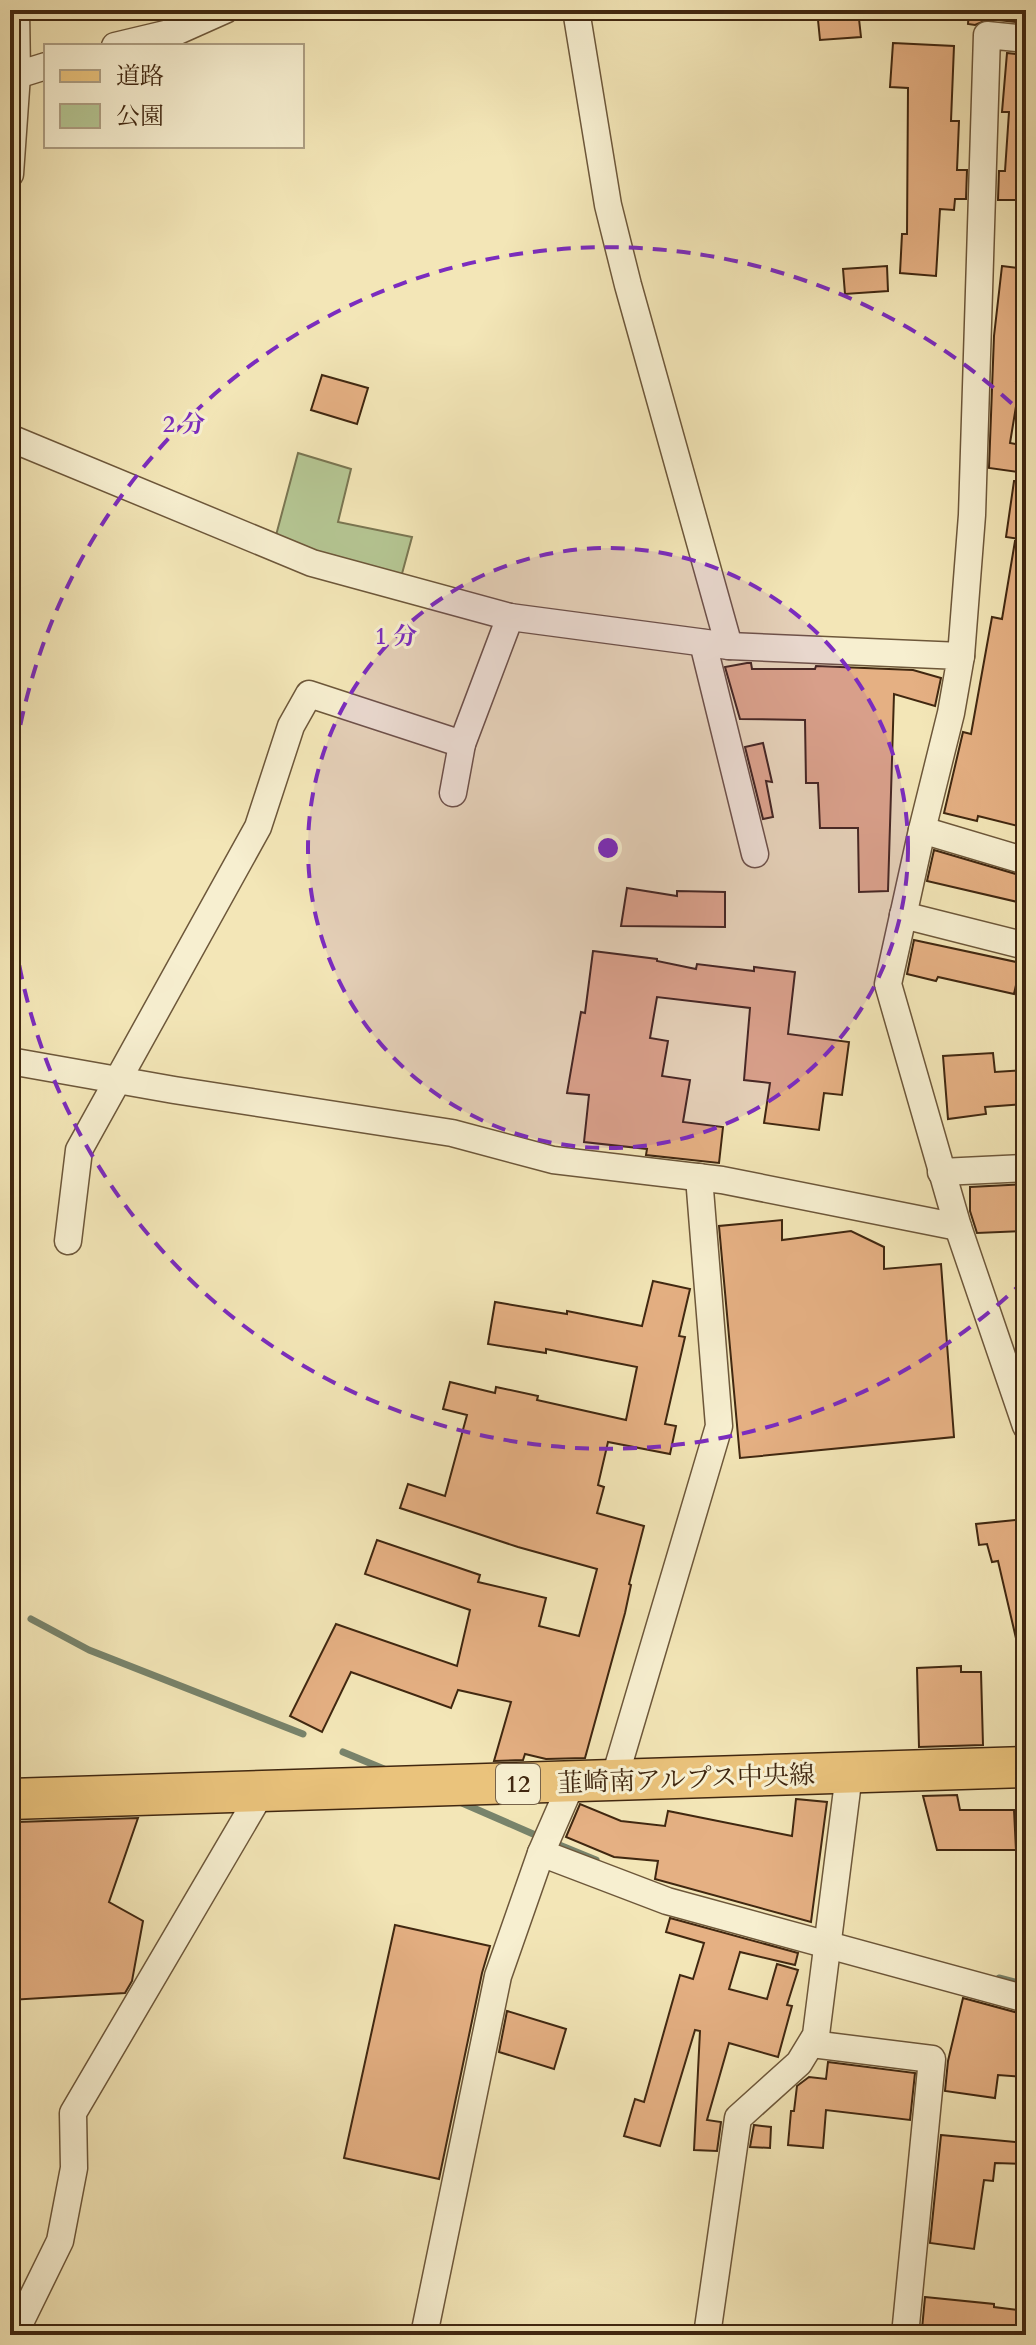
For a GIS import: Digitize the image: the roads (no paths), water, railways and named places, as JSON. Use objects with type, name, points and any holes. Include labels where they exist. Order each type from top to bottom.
[{"type":"main road","name":"韮崎南アルプス中央線","points":[[10,1799],[1026,1767]]},
{"type":"street","points":[[10,174],[17,75],[16,10]]},
{"type":"street","points":[[123,44],[178,31],[225,10]]},
{"type":"street","points":[[576,10],[608,205],[729,646]]},
{"type":"street","points":[[1026,39],[987,35],[972,515],[961,656],[951,713],[888,984],[958,1227],[1026,1426]]},
{"type":"street","points":[[17,75],[44,67]]},
{"type":"street","points":[[10,438],[312,563],[510,617],[729,646],[961,656]]},
{"type":"street","points":[[453,793],[462,744],[510,617]]},
{"type":"street","points":[[703,643],[755,854]]},
{"type":"street","points":[[68,1241],[79,1150],[258,827],[291,726],[309,694],[462,744]]},
{"type":"street","points":[[922,830],[1026,861]]},
{"type":"street","points":[[903,915],[1026,946]]},
{"type":"street","points":[[10,1061],[452,1133],[553,1160],[699,1177],[958,1227]]},
{"type":"street","points":[[941,1172],[1026,1168]]},
{"type":"street","points":[[614,1780],[719,1426],[699,1177]]},
{"type":"street","points":[[707,2335],[738,2118],[799,2063],[816,2035],[849,1774]]},
{"type":"street","points":[[424,2335],[498,1976],[545,1844],[572,1782]]},
{"type":"street","points":[[14,2335],[60,2241],[74,2168],[73,2113],[262,1791]]},
{"type":"street","points":[[545,1844],[667,1901],[829,1937],[1026,1999]]},
{"type":"street","points":[[812,2044],[932,2059],[905,2335]]},
{"type":"waterway","points":[[31,1619],[89,1650],[303,1734]]},
{"type":"waterway","points":[[343,1752],[384,1769]]},
{"type":"waterway","points":[[462,1803],[540,1837]]},
{"type":"waterway","points":[[552,1842],[596,1860]]},
{"type":"waterway","points":[[999,1978],[1026,1985]]}]
